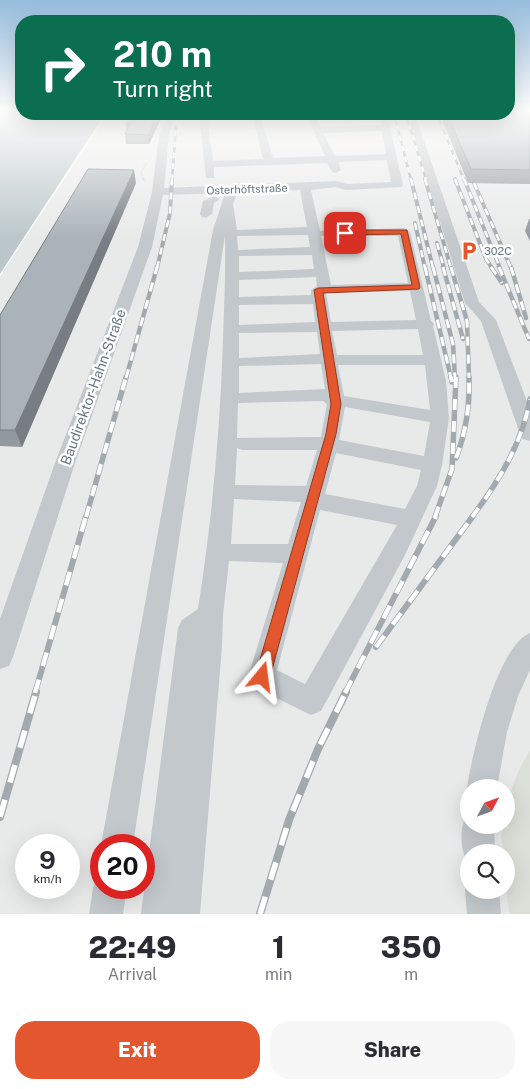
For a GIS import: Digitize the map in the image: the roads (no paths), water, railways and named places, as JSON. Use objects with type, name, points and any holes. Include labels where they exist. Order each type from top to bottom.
[{"type":"street","name":"Baudirektor-Hahn-Straße","points":[[0,657],[65,463],[145,247],[158,192],[162,154]]},
{"type":"street","points":[[183,914],[208,656],[210,614],[216,572],[230,402],[232,237],[217,199],[208,154]]},
{"type":"street","points":[[267,154],[269,162]]},
{"type":"street","points":[[329,154],[340,179],[336,184]]},
{"type":"street","points":[[209,164],[392,157],[391,154]]},
{"type":"street","points":[[424,154],[472,303],[488,320],[530,434]]},
{"type":"street","name":"Osterhöftstraße","points":[[158,192],[217,199],[305,186],[336,184],[346,187],[397,185],[392,157]]},
{"type":"street","points":[[241,253],[319,238],[404,232],[426,324],[437,381],[440,418],[427,486],[393,555],[311,701],[262,677],[328,446],[335,400],[324,326],[319,238],[305,186]]},
{"type":"street","points":[[119,834],[219,230],[217,199]]},
{"type":"street","points":[[240,233],[319,238]]},
{"type":"street","points":[[241,276],[322,287],[416,287]]},
{"type":"street","points":[[241,301],[322,287]]},
{"type":"street","points":[[206,306],[215,307],[212,341]]},
{"type":"street","points":[[242,330],[426,324]]},
{"type":"street","points":[[242,362],[320,358],[329,360],[433,360]]},
{"type":"street","points":[[242,398],[327,395],[335,400],[440,418]]},
{"type":"street","points":[[242,443],[319,443],[432,465]]},
{"type":"street","points":[[237,492],[306,494],[312,500],[411,519]]},
{"type":"street","points":[[233,553],[297,554]]},
{"type":"street","points":[[158,914],[191,628],[210,614]]},
{"type":"street","points":[[483,779],[486,759],[499,713],[526,656]]},
{"type":"street","points":[[106,914],[108,899]]},
{"type":"street","points":[[483,899],[484,914]]},
{"type":"railway","points":[[172,180],[174,154]]},
{"type":"railway","points":[[404,154],[411,180]]},
{"type":"railway","points":[[418,154],[426,180]]},
{"type":"railway","points":[[453,154],[464,180]]},
{"type":"railway","points":[[157,268],[170,213],[172,179]]},
{"type":"railway","points":[[411,179],[433,268]]},
{"type":"railway","points":[[425,179],[451,268]]},
{"type":"railway","points":[[455,179],[486,259],[492,268]]},
{"type":"railway","points":[[464,179],[500,268]]},
{"type":"railway","points":[[474,183],[511,268]]},
{"type":"railway","points":[[415,223],[425,268]]},
{"type":"railway","points":[[437,243],[444,268]]},
{"type":"railway","points":[[126,378],[157,267]]},
{"type":"railway","points":[[425,267],[451,378]]},
{"type":"railway","points":[[433,267],[453,344],[455,378]]},
{"type":"railway","points":[[443,267],[463,339]]},
{"type":"railway","points":[[451,267],[467,321],[469,378]]},
{"type":"railway","points":[[491,267],[502,283]]},
{"type":"railway","points":[[499,267],[529,339]]},
{"type":"railway","points":[[511,267],[526,318]]},
{"type":"railway","points":[[86,517],[126,377]]},
{"type":"railway","points":[[451,377],[452,382]]},
{"type":"railway","points":[[435,517],[452,469],[456,377]]},
{"type":"railway","points":[[456,458],[467,418],[469,378]]},
{"type":"railway","points":[[472,517],[500,476],[515,447],[530,399]]},
{"type":"railway","points":[[35,693],[86,516]]},
{"type":"railway","points":[[345,693],[436,516]]},
{"type":"railway","points":[[376,647],[473,516]]},
{"type":"railway","points":[[0,817],[36,692]]},
{"type":"railway","points":[[260,914],[289,820],[318,749],[346,692]]},
{"type":"place","name":"302C","points":[[469,251]]}]
